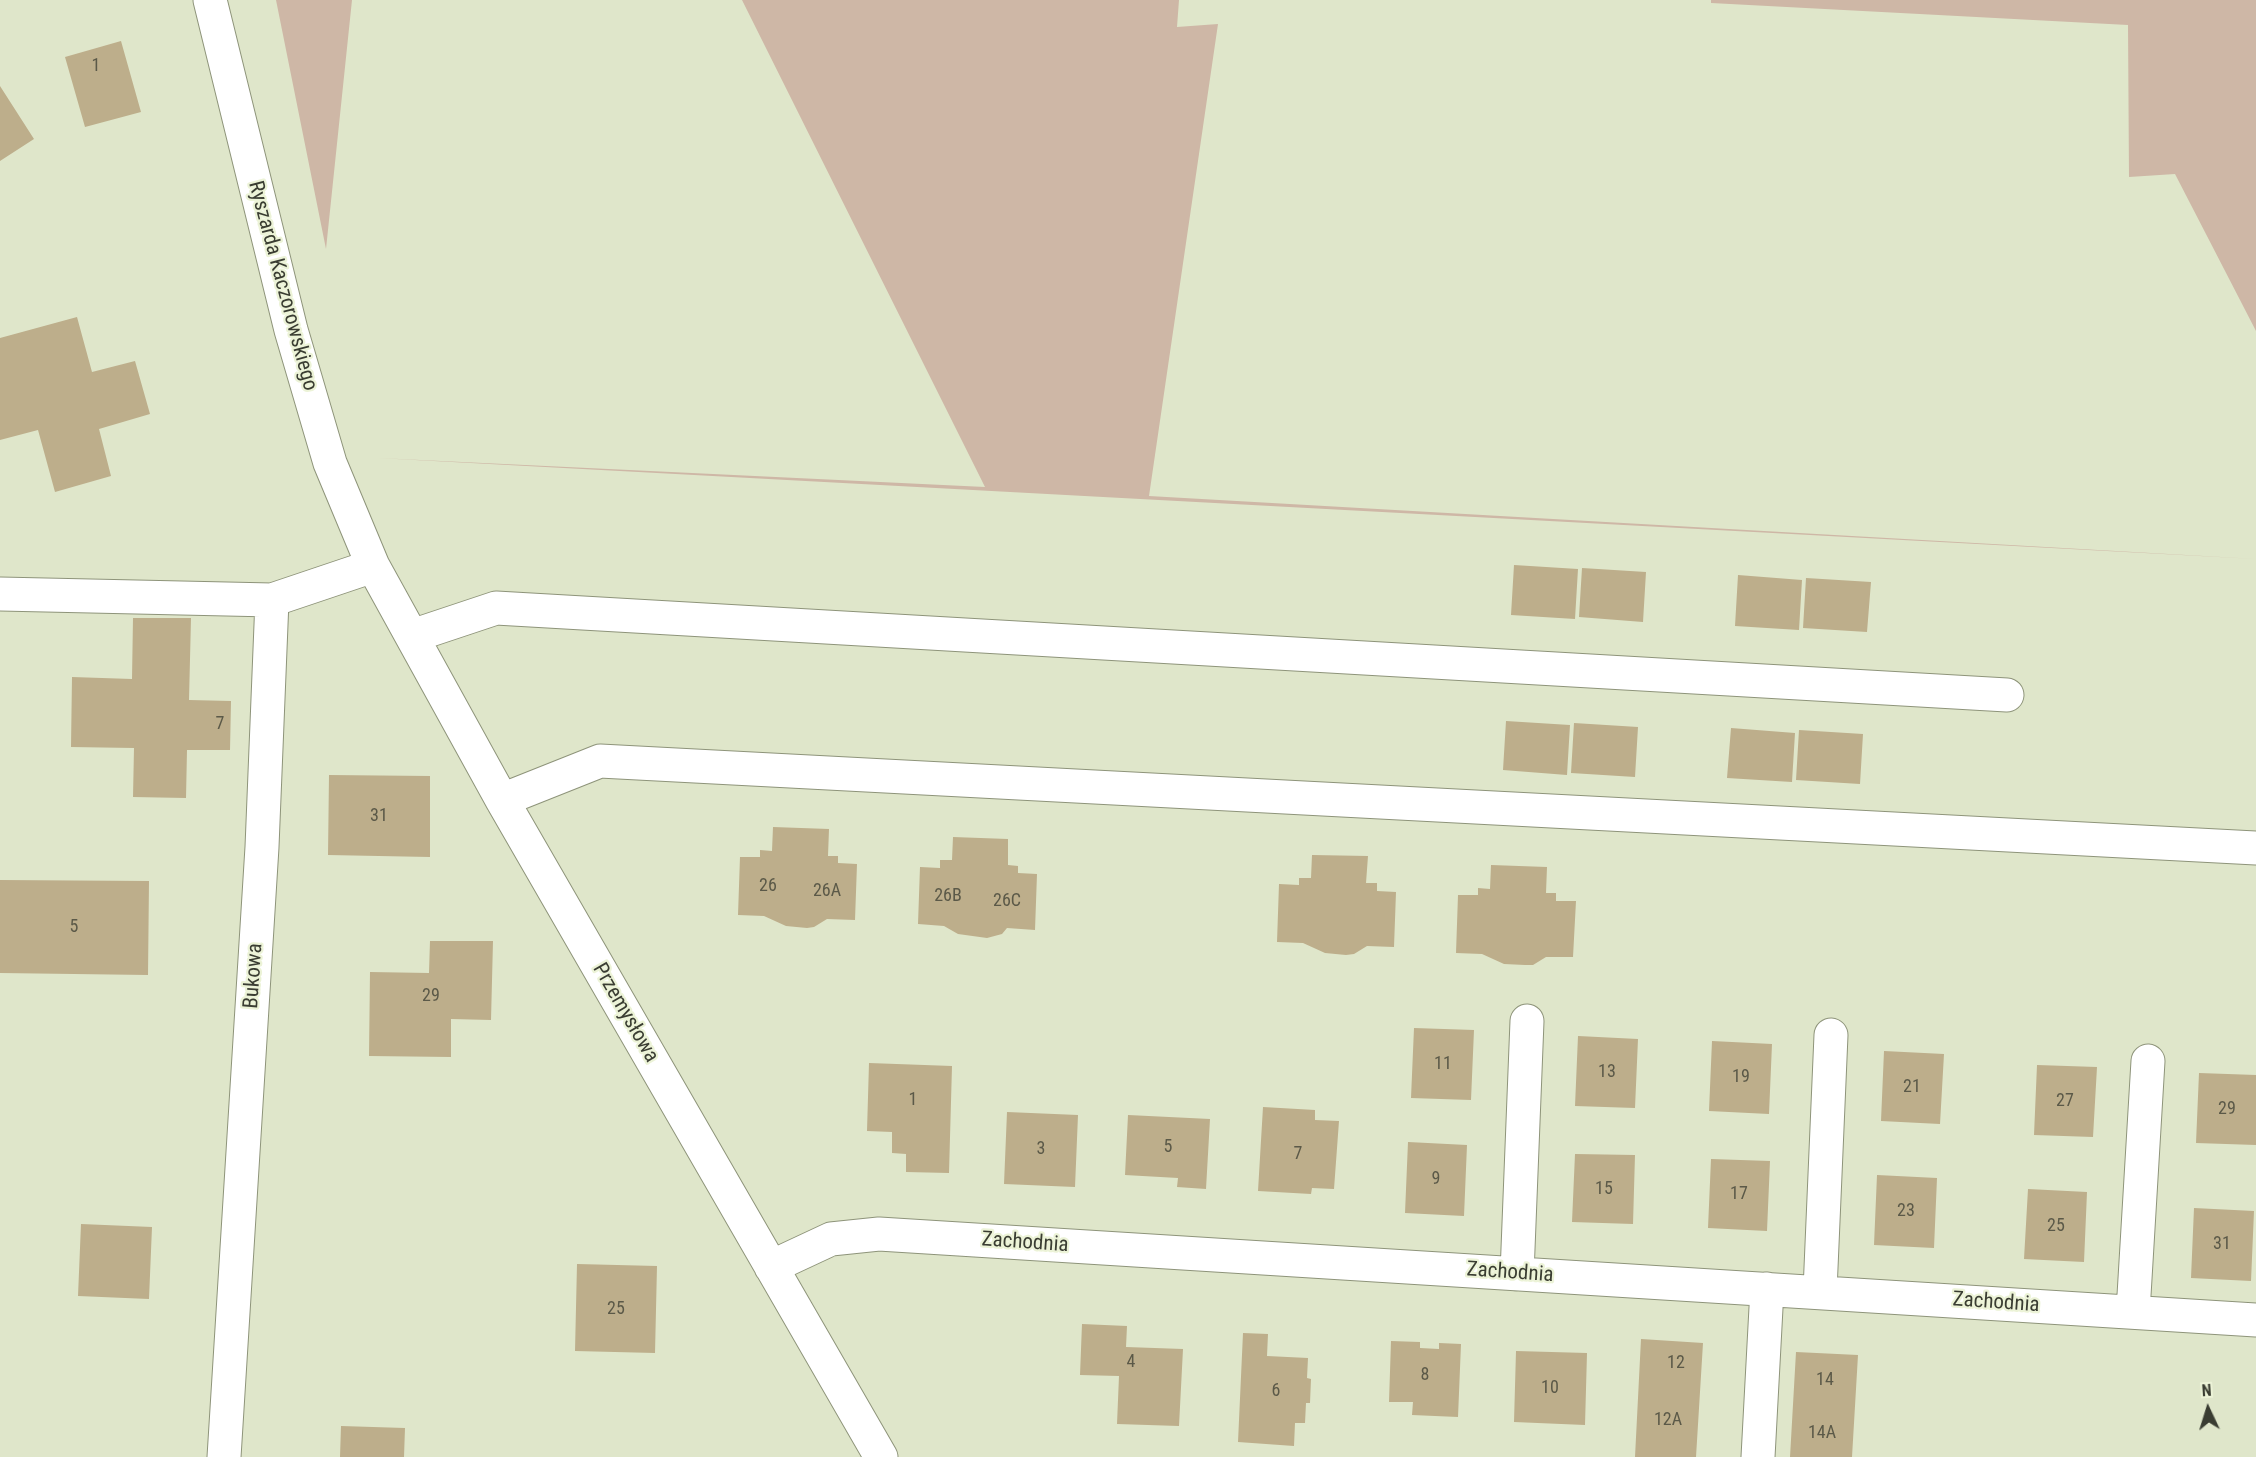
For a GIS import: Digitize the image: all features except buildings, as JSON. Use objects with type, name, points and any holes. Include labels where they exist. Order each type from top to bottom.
[{"type":"street","name":"Ryszarda Kaczorowskiego","points":[[210,0],[291,330],[330,463],[373,566]]},
{"type":"street","points":[[0,594],[272,600],[373,566]]},
{"type":"street","name":"Przemysłowa","points":[[373,566],[502,800],[881,1457]]},
{"type":"street","name":"Bukowa","points":[[224,1457],[262,847],[272,600]]},
{"type":"street","points":[[412,636],[496,608],[2007,695]]},
{"type":"street","points":[[502,800],[600,761],[2256,848]]},
{"type":"street","points":[[1517,1274],[1527,1021]]},
{"type":"street","points":[[1820,1291],[1832,1035]]},
{"type":"street","points":[[2133,1312],[2148,1061]]},
{"type":"street","name":"Zachodnia","points":[[771,1267],[831,1239],[879,1234],[2256,1320]]},
{"type":"street","points":[[1758,1457],[1767,1289]]},
{"type":"shaded area","points":[[276,0],[352,0],[326,249]]},
{"type":"shaded area","points":[[742,0],[1179,0],[1177,27],[1218,24],[1149,496],[2256,559],[378,458],[985,487]]},
{"type":"shaded area","points":[[1711,0],[2256,0],[2256,331],[2175,174],[2129,177],[2128,25],[1711,3]]}]
